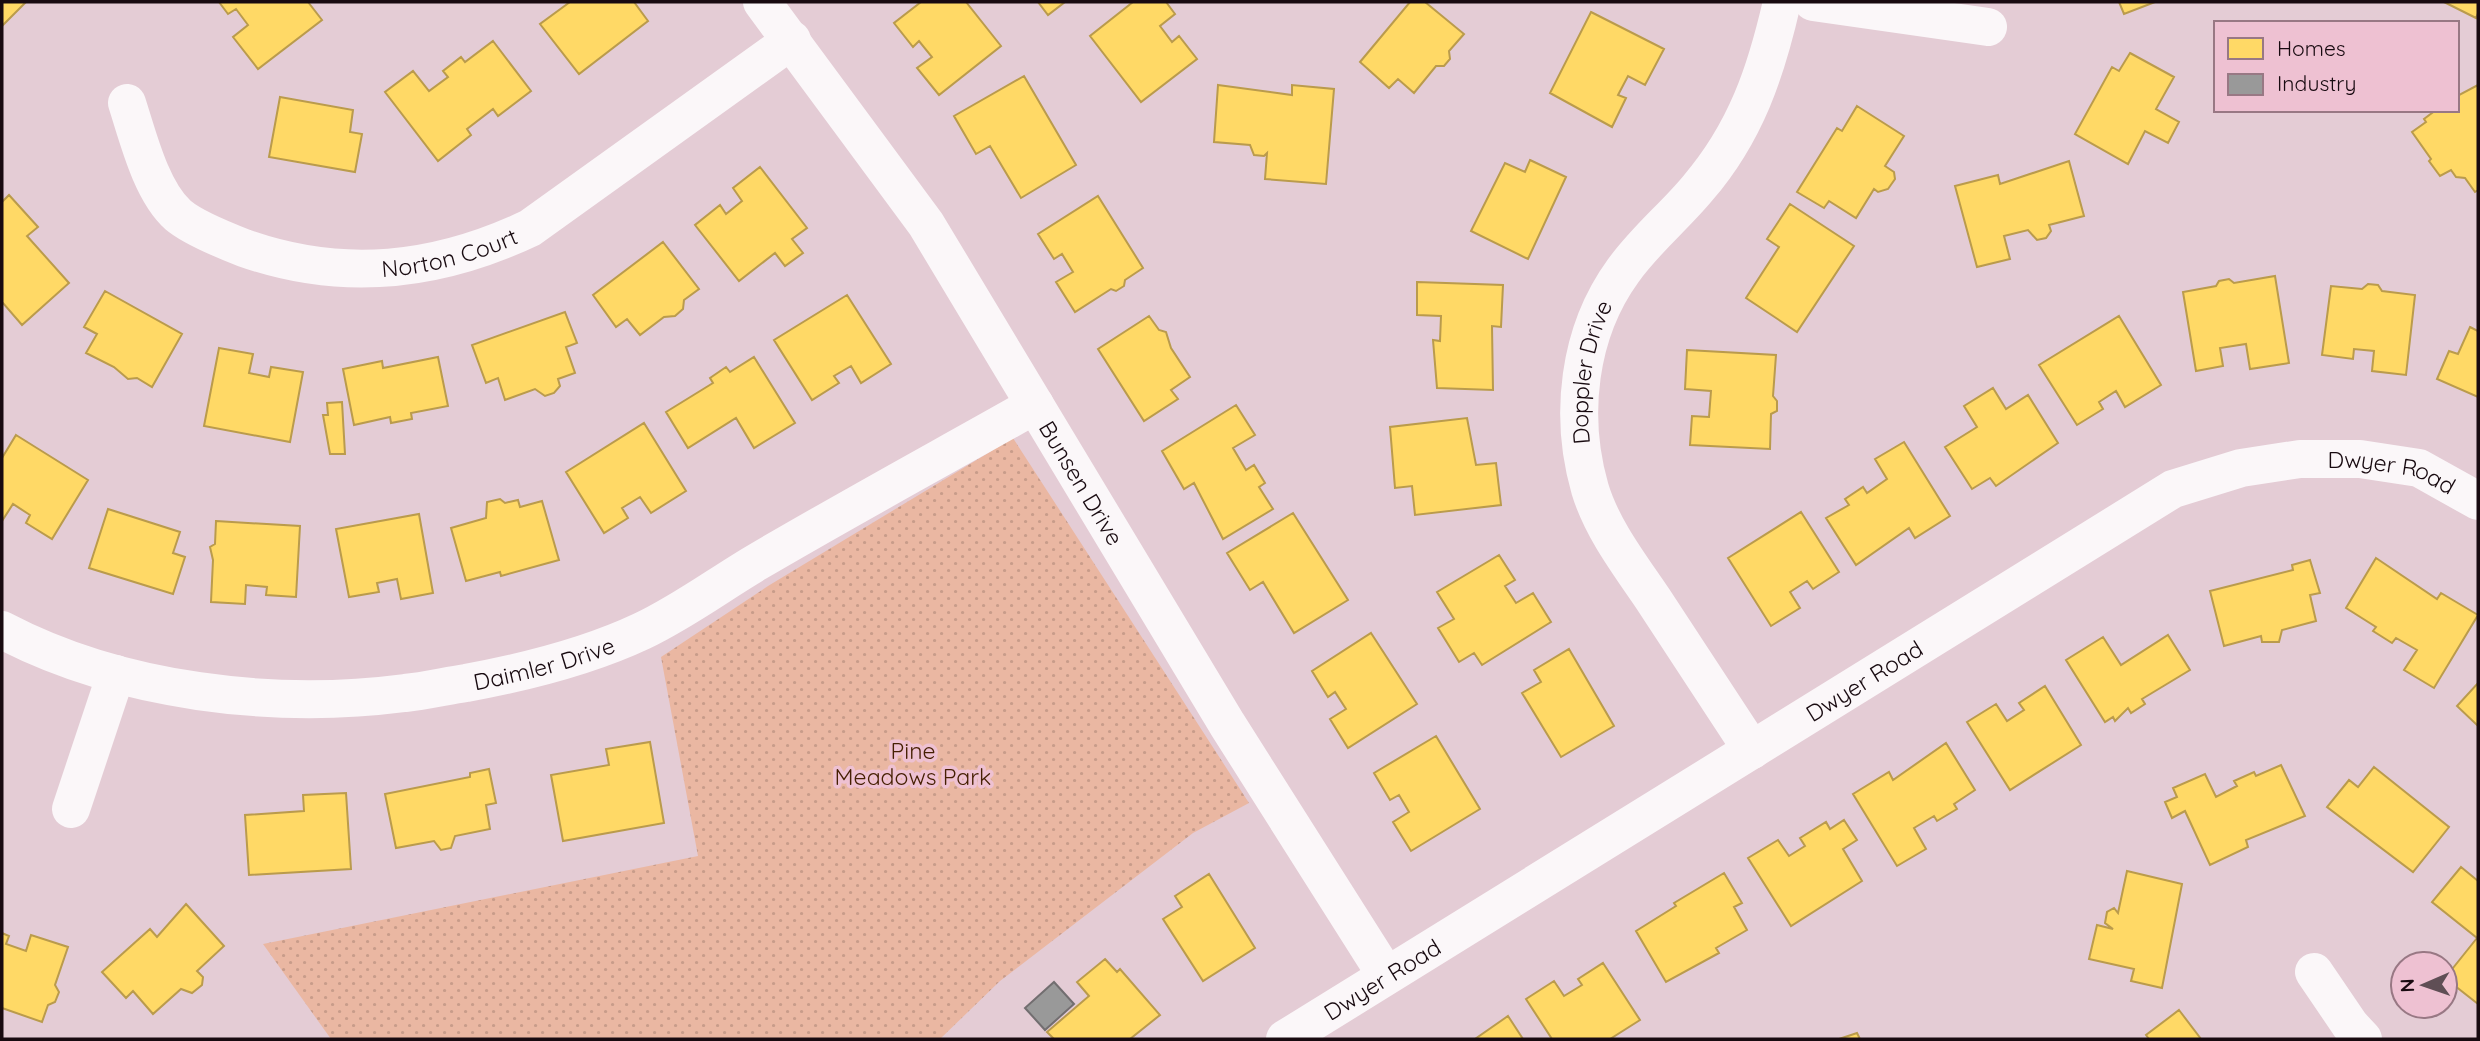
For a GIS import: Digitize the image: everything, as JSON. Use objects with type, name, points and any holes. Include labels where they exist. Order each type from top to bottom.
[{"type":"street","name":"Bunsen Drive","points":[[762,2],[926,225],[1227,724],[1386,975]]},
{"type":"street","name":"Doppler Drive","points":[[1752,750],[1614,541],[1591,491],[1581,446],[1578,400],[1585,354],[1600,311],[1623,271],[1652,236],[1699,188],[1726,151],[1748,111],[1769,58],[1782,2]]},
{"type":"street","points":[[1813,2],[1987,27]]},
{"type":"street","name":"Norton Court","points":[[127,103],[152,178],[177,214],[223,241],[273,258],[325,268],[380,270],[446,260],[530,228],[792,40]]},
{"type":"street","name":"Daimler Drive","points":[[2,630],[81,666],[175,687],[257,697],[323,699],[405,694],[500,677],[571,659],[641,632],[693,605],[754,563],[1035,405]]},
{"type":"street","name":"Dwyer Road","points":[[1285,1039],[2173,489],[2253,466],[2300,458],[2360,459],[2419,468],[2478,501]]},
{"type":"street","points":[[71,809],[116,674]]},
{"type":"street","points":[[2314,972],[2350,1025],[2363,1039]]},
{"type":"green space","name":"Pine Meadows Park","points":[[1013,438],[1249,803],[1193,833],[1000,981],[940,1039],[331,1039],[263,944],[698,856],[661,657],[768,586]]},
{"type":"building: Homes","points":[[2,2],[26,2],[2,26]]},
{"type":"building: Homes","points":[[219,2],[308,2],[322,20],[258,69],[233,37],[248,25],[236,9],[228,14]]},
{"type":"building: Homes","points":[[570,2],[634,2],[648,21],[579,74],[540,24]]},
{"type":"building: Homes","points":[[921,2],[966,2],[1001,46],[939,95],[917,68],[932,57],[919,41],[913,47],[894,23]]},
{"type":"building: Homes","points":[[1038,2],[1065,2],[1048,15]]},
{"type":"building: Homes","points":[[1133,2],[1166,2],[1175,14],[1160,26],[1172,42],[1179,36],[1197,59],[1141,102],[1090,36]]},
{"type":"building: Homes","points":[[1410,2],[1425,2],[1464,34],[1449,51],[1450,59],[1444,66],[1436,66],[1414,93],[1398,79],[1389,88],[1360,62]]},
{"type":"building: Homes","points":[[2119,2],[2155,2],[2124,14]]},
{"type":"building: Homes","points":[[2444,2],[2478,2],[2476,18]]},
{"type":"building: Homes","points":[[1591,12],[1664,49],[1645,85],[1628,76],[1618,95],[1626,98],[1612,127],[1550,93]]},
{"type":"building: Homes","points":[[493,41],[531,91],[498,116],[493,109],[467,129],[471,135],[438,161],[385,92],[413,71],[429,91],[448,77],[443,71],[461,57],[465,62]]},
{"type":"building: Homes","points":[[2130,53],[2174,77],[2156,109],[2179,122],[2168,143],[2145,131],[2128,164],[2075,134],[2112,67],[2119,71]]},
{"type":"building: Homes","points":[[1024,76],[1076,165],[1021,198],[990,146],[976,154],[954,116]]},
{"type":"building: Homes","points":[[1218,85],[1292,95],[1292,85],[1334,89],[1326,184],[1265,179],[1267,153],[1264,156],[1254,155],[1250,145],[1214,142]]},
{"type":"building: Homes","points":[[2478,85],[2478,190],[2475,192],[2465,178],[2456,177],[2451,170],[2440,176],[2412,132],[2426,122],[2424,119],[2433,112],[2459,112],[2459,95]]},
{"type":"building: Homes","points":[[280,97],[353,110],[350,132],[362,134],[355,172],[269,157]]},
{"type":"building: Homes","points":[[1857,106],[1904,136],[1885,166],[1894,172],[1895,179],[1888,189],[1878,192],[1874,189],[1856,218],[1829,201],[1824,208],[1797,192],[1837,128],[1842,131]]},
{"type":"building: Homes","points":[[1530,160],[1566,177],[1528,259],[1471,231],[1505,163],[1525,172]]},
{"type":"building: Homes","points":[[2069,161],[2084,216],[2049,225],[2051,231],[2046,238],[2037,240],[2028,230],[2004,236],[2010,259],[1977,267],[1955,186],[1998,175],[2000,184]]},
{"type":"building: Homes","points":[[760,167],[807,228],[792,239],[803,253],[785,266],[775,253],[739,281],[695,225],[720,205],[726,214],[742,201],[733,188]]},
{"type":"building: Homes","points":[[9,195],[38,227],[27,236],[69,283],[22,325],[2,302],[2,202]]},
{"type":"building: Homes","points":[[1098,196],[1143,268],[1125,280],[1124,286],[1116,291],[1111,289],[1075,312],[1056,282],[1073,272],[1062,254],[1054,259],[1038,234]]},
{"type":"building: Homes","points":[[1790,204],[1854,246],[1797,332],[1746,298],[1779,247],[1767,239]]},
{"type":"building: Homes","points":[[663,242],[699,289],[684,300],[683,309],[675,316],[664,317],[640,335],[627,319],[616,327],[593,295]]},
{"type":"building: Homes","points":[[2275,276],[2289,363],[2250,369],[2246,344],[2220,348],[2223,366],[2196,371],[2183,292],[2216,286],[2219,281],[2229,279],[2234,283]]},
{"type":"building: Homes","points":[[1417,282],[1503,285],[1501,327],[1492,326],[1493,390],[1437,388],[1433,340],[1440,341],[1441,316],[1417,315]]},
{"type":"building: Homes","points":[[2368,284],[2378,285],[2382,291],[2415,295],[2406,375],[2372,371],[2374,351],[2354,349],[2353,359],[2322,355],[2331,286],[2362,289]]},
{"type":"building: Homes","points":[[105,291],[182,334],[152,387],[137,378],[128,379],[114,367],[86,353],[97,334],[84,327]]},
{"type":"building: Homes","points":[[847,295],[891,364],[861,383],[851,366],[834,376],[839,383],[812,400],[774,340]]},
{"type":"building: Homes","points":[[565,312],[577,343],[566,347],[575,373],[558,379],[560,386],[554,393],[545,396],[535,389],[505,400],[498,378],[486,383],[472,345]]},
{"type":"building: Homes","points":[[1149,316],[1159,330],[1166,332],[1171,348],[1190,377],[1171,390],[1178,399],[1144,421],[1098,349]]},
{"type":"building: Homes","points":[[2119,316],[2161,385],[2125,407],[2116,391],[2099,402],[2103,409],[2077,425],[2039,365]]},
{"type":"building: Homes","points":[[2470,327],[2478,331],[2478,397],[2437,379],[2449,351],[2458,354]]},
{"type":"building: Homes","points":[[219,348],[253,354],[249,373],[269,377],[271,367],[303,372],[290,442],[204,426]]},
{"type":"building: Homes","points":[[1687,350],[1776,355],[1773,396],[1777,401],[1777,411],[1771,414],[1770,449],[1690,445],[1692,416],[1709,417],[1711,391],[1685,389]]},
{"type":"building: Homes","points":[[438,357],[448,406],[411,413],[412,419],[391,423],[390,417],[354,425],[343,369],[382,361],[383,368]]},
{"type":"building: Homes","points":[[754,357],[795,423],[754,448],[736,418],[688,448],[666,412],[713,383],[710,378],[726,367],[730,372]]},
{"type":"building: Homes","points":[[1993,388],[2006,409],[2028,395],[2058,443],[1996,486],[1990,478],[1972,489],[1945,447],[1977,427],[1964,406]]},
{"type":"building: Homes","points":[[342,402],[345,454],[330,454],[323,415],[328,415],[327,403]]},
{"type":"building: Homes","points":[[1236,405],[1255,435],[1233,448],[1246,470],[1254,465],[1265,483],[1259,487],[1273,509],[1223,539],[1194,483],[1184,489],[1162,451]]},
{"type":"building: Homes","points":[[1467,418],[1476,465],[1496,463],[1501,505],[1415,515],[1412,486],[1395,488],[1390,427]]},
{"type":"building: Homes","points":[[644,423],[686,491],[651,513],[640,497],[622,508],[628,518],[604,533],[566,472]]},
{"type":"building: Homes","points":[[16,435],[88,480],[52,539],[26,523],[30,515],[13,504],[2,521],[2,458]]},
{"type":"building: Homes","points":[[1904,442],[1950,516],[1915,538],[1909,528],[1856,565],[1826,518],[1849,505],[1845,499],[1863,487],[1867,493],[1887,479],[1875,459]]},
{"type":"building: Homes","points":[[500,499],[505,503],[518,500],[520,507],[542,501],[559,560],[501,576],[500,572],[466,581],[451,528],[486,518],[487,502]]},
{"type":"building: Homes","points":[[108,509],[180,532],[173,553],[185,557],[173,594],[89,568]]},
{"type":"building: Homes","points":[[1801,512],[1839,572],[1813,589],[1807,581],[1790,592],[1800,608],[1771,626],[1728,558]]},
{"type":"building: Homes","points":[[1293,513],[1348,600],[1294,633],[1263,582],[1250,590],[1227,553]]},
{"type":"building: Homes","points":[[419,514],[433,593],[401,599],[397,579],[377,583],[379,592],[349,597],[336,529]]},
{"type":"building: Homes","points":[[216,521],[300,526],[296,597],[266,595],[267,587],[246,585],[245,604],[211,602],[213,560],[210,547],[215,544]]},
{"type":"building: Homes","points":[[1499,555],[1515,580],[1505,586],[1516,603],[1533,593],[1551,622],[1482,665],[1474,653],[1459,662],[1438,628],[1454,619],[1437,592]]},
{"type":"building: Homes","points":[[2376,558],[2437,599],[2441,593],[2478,615],[2434,688],[2404,670],[2417,650],[2396,638],[2392,643],[2373,631],[2376,627],[2346,608]]},
{"type":"building: Homes","points":[[2310,560],[2320,593],[2310,595],[2316,621],[2282,630],[2279,642],[2262,642],[2261,636],[2224,646],[2210,591],[2293,570],[2292,565]]},
{"type":"building: Homes","points":[[1371,633],[1417,704],[1348,748],[1330,719],[1346,709],[1335,692],[1328,697],[1312,671]]},
{"type":"building: Homes","points":[[2168,635],[2190,670],[2142,699],[2145,704],[2131,713],[2128,708],[2115,721],[2113,717],[2105,722],[2066,660],[2103,637],[2121,665]]},
{"type":"building: Homes","points":[[1569,649],[1614,726],[1561,757],[1522,693],[1541,682],[1534,670]]},
{"type":"building: Homes","points":[[2478,683],[2478,726],[2457,706]]},
{"type":"building: Homes","points":[[2045,686],[2081,745],[2010,790],[1967,722],[1996,704],[2007,721],[2024,710],[2019,703]]},
{"type":"building: Homes","points":[[1436,736],[1480,809],[1411,851],[1393,822],[1409,812],[1399,795],[1390,800],[1374,773]]},
{"type":"building: Homes","points":[[650,742],[664,823],[563,841],[551,775],[609,765],[606,749]]},
{"type":"building: Homes","points":[[1946,743],[1975,790],[1954,804],[1957,809],[1937,821],[1934,816],[1914,828],[1926,849],[1897,866],[1853,794],[1889,772],[1893,780]]},
{"type":"building: Homes","points":[[2281,765],[2305,816],[2246,840],[2248,847],[2210,865],[2185,811],[2172,818],[2165,802],[2177,797],[2173,788],[2205,774],[2216,797],[2237,786],[2234,781],[2254,772],[2256,776]]},
{"type":"building: Homes","points":[[2374,767],[2449,827],[2413,872],[2327,807],[2349,780],[2358,787]]},
{"type":"building: Homes","points":[[489,769],[496,803],[486,805],[490,829],[455,836],[451,848],[441,850],[434,841],[396,848],[385,794],[470,777],[470,773]]},
{"type":"building: Homes","points":[[346,793],[351,869],[249,875],[245,815],[304,811],[303,795]]},
{"type":"building: Homes","points":[[1844,820],[1857,840],[1843,849],[1862,881],[1791,926],[1748,858],[1778,840],[1789,856],[1805,846],[1800,838],[1826,822],[1830,829]]},
{"type":"building: Homes","points":[[2461,867],[2478,881],[2478,1004],[2459,989],[2459,960],[2477,938],[2432,902]]},
{"type":"building: Homes","points":[[2127,871],[2182,884],[2162,988],[2131,981],[2134,969],[2089,959],[2097,925],[2113,929],[2105,923],[2107,912],[2114,908],[2118,913]]},
{"type":"building: Homes","points":[[1724,873],[1742,903],[1734,907],[1747,930],[1716,948],[1719,953],[1666,982],[1636,931],[1676,906],[1674,903]]},
{"type":"building: Homes","points":[[1209,874],[1255,948],[1203,981],[1163,919],[1182,907],[1175,896]]},
{"type":"building: Homes","points":[[186,904],[224,946],[197,971],[203,977],[202,985],[192,993],[181,989],[153,1014],[133,991],[126,998],[102,972],[150,929],[157,937]]},
{"type":"building: Homes","points":[[2,933],[9,936],[6,944],[26,951],[31,935],[68,947],[55,985],[59,992],[55,1002],[48,1005],[42,1022],[2,1008]]},
{"type":"building: Homes","points":[[1105,959],[1117,972],[1120,969],[1160,1015],[1130,1039],[1054,1039],[1047,1032],[1089,996],[1077,982]]},
{"type":"building: Homes","points":[[1603,963],[1640,1020],[1610,1039],[1552,1039],[1526,999],[1554,981],[1564,996],[1582,985],[1578,979]]},
{"type":"building: Homes","points":[[2179,1010],[2201,1039],[2149,1039],[2146,1035]]},
{"type":"building: Homes","points":[[1508,1016],[1523,1039],[1475,1039]]},
{"type":"building: Homes","points":[[1857,1033],[1860,1039],[1839,1039]]},
{"type":"building: Industry","points":[[1054,982],[1074,1004],[1045,1030],[1025,1008]]}]
